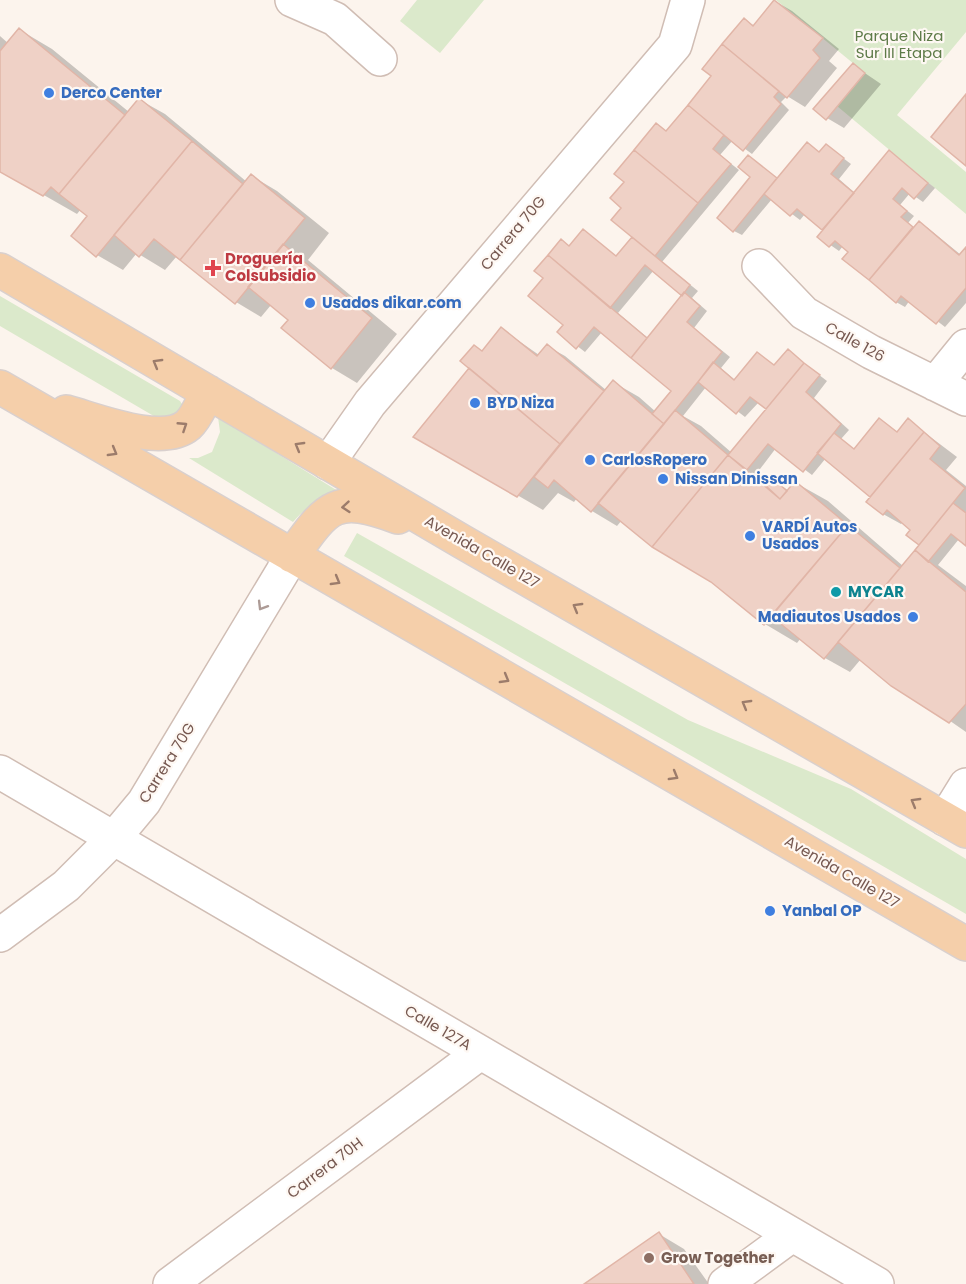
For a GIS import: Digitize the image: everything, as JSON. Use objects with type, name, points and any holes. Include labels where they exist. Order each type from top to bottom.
[{"type":"main road","name":"Avenida Calle 127","points":[[0,270],[461,541],[956,825]]},
{"type":"main road","points":[[13,394],[140,431],[164,434],[190,423],[208,392]]},
{"type":"main road","name":"Avenida Calle 127","points":[[13,394],[966,944]]},
{"type":"main road","points":[[292,556],[320,516],[335,507],[358,506],[381,511],[461,541]]},
{"type":"street","points":[[292,0],[335,19],[381,59]]},
{"type":"street","name":"Carrera 70G","points":[[328,463],[369,404],[675,45],[688,0]]},
{"type":"street","name":"Calle 126","points":[[759,266],[804,313],[966,399]]},
{"type":"street","points":[[935,384],[966,346]]},
{"type":"street","name":"Carrera 70G","points":[[0,935],[66,886],[114,838],[144,802],[292,556]]},
{"type":"street","name":"Calle 127A","points":[[0,772],[877,1284]]},
{"type":"street","points":[[956,825],[966,785]]},
{"type":"street","name":"Carrera 70H","points":[[170,1284],[480,1053]]},
{"type":"street","points":[[725,1284],[792,1235]]},
{"type":"green space","points":[[417,0],[484,0],[440,53],[400,21]]},
{"type":"green space","name":"Parque Niza Sur III Etapa","points":[[776,0],[966,0],[966,32],[897,115],[966,172],[966,214],[837,106],[865,73]]},
{"type":"green space","points":[[0,296],[180,401],[185,409],[164,422],[0,326]]},
{"type":"green space","points":[[218,417],[346,496],[316,503],[304,510],[293,522],[189,458],[198,458],[212,452],[220,432]]},
{"type":"green space","points":[[357,533],[688,720],[851,789],[966,859],[966,914],[344,556]]},
{"type":"building","points":[[774,0],[823,38],[813,50],[820,58],[787,98],[722,44],[744,18],[753,26]]},
{"type":"building","name":"Derco Center","points":[[19,28],[125,115],[59,194],[51,187],[43,196],[0,172],[0,51]]},
{"type":"building","points":[[722,44],[779,91],[774,97],[781,104],[743,151],[688,105],[711,76],[702,69]]},
{"type":"building","points":[[853,63],[865,73],[826,120],[813,109]]},
{"type":"building","points":[[966,94],[966,166],[931,137]]},
{"type":"building","points":[[139,98],[192,141],[96,257],[71,236],[87,216],[59,194]]},
{"type":"building","points":[[688,105],[724,135],[713,149],[731,164],[698,203],[634,150],[656,123],[666,131]]},
{"type":"building","points":[[192,141],[243,184],[180,260],[154,239],[139,257],[114,235]]},
{"type":"building","points":[[807,142],[819,152],[826,144],[844,158],[831,174],[854,193],[822,230],[797,209],[790,216],[764,194]]},
{"type":"building","points":[[634,150],[698,203],[655,256],[611,220],[621,208],[610,198],[624,182],[614,174]]},
{"type":"building","points":[[889,150],[928,183],[914,199],[902,188],[893,199],[907,211],[901,217],[913,227],[869,280],[842,259],[848,252],[835,241],[829,247],[817,237]]},
{"type":"building","points":[[748,155],[777,178],[733,232],[717,218],[750,177],[738,167]]},
{"type":"building","points":[[251,174],[305,218],[235,304],[180,260]]},
{"type":"building","points":[[919,221],[959,255],[966,247],[966,288],[936,324],[901,296],[896,303],[869,280]]},
{"type":"building","points":[[583,229],[616,256],[632,237],[690,285],[682,296],[645,265],[610,308],[548,255],[561,239],[569,246]]},
{"type":"building","name":"Usados dikar.com","points":[[283,244],[372,318],[331,369],[281,328],[288,320],[248,287]]},
{"type":"building","points":[[548,255],[647,338],[631,358],[594,327],[576,349],[557,332],[563,325],[528,296],[543,278],[534,271]]},
{"type":"building","points":[[684,292],[700,306],[687,322],[722,352],[664,424],[652,414],[671,391],[631,358]]},
{"type":"building","points":[[501,327],[537,356],[547,344],[604,391],[560,444],[460,361],[474,345],[482,351]]},
{"type":"building","points":[[788,349],[804,363],[766,409],[750,397],[736,414],[698,382],[713,362],[734,380],[757,352],[774,365]]},
{"type":"building","points":[[804,363],[820,375],[806,392],[841,424],[803,472],[768,444],[747,470],[728,455]]},
{"type":"building","name":"BYD Niza","points":[[469,368],[560,444],[517,497],[413,437]]},
{"type":"building","name":"CarlosRopero","points":[[613,380],[664,424],[591,512],[554,480],[548,488],[534,477]]},
{"type":"building","name":"Nissan Dinissan","points":[[675,410],[728,455],[652,547],[598,503]]},
{"type":"building","points":[[879,418],[897,432],[908,418],[924,432],[870,497],[817,453],[834,433],[854,449]]},
{"type":"building","points":[[924,432],[940,446],[930,459],[965,488],[919,545],[906,535],[910,530],[887,510],[883,515],[866,502]]},
{"type":"building","name":"VARDÍ Autos Usados","points":[[728,455],[780,499],[795,481],[848,525],[764,625],[711,582],[652,547]]},
{"type":"building","points":[[771,477],[787,491],[780,499],[765,485]]},
{"type":"building","points":[[953,503],[966,513],[966,546],[951,534],[928,562],[915,550]]},
{"type":"building","name":"MYCAR","points":[[848,525],[900,568],[824,659],[771,616]]},
{"type":"building","name":"Madiautos Usados","points":[[915,550],[966,592],[966,704],[949,723],[891,686],[838,642]]},
{"type":"building","name":"Grow Together","points":[[659,1232],[694,1284],[584,1284]]},
{"type":"place","name":"Derco Center","points":[[49,93]]},
{"type":"place","name":"Droguería Colsubsidio","points":[[213,268]]},
{"type":"place","name":"Usados dikar.com","points":[[310,303]]},
{"type":"place","name":"BYD Niza","points":[[475,403]]},
{"type":"place","name":"CarlosRopero","points":[[590,460]]},
{"type":"place","name":"Nissan Dinissan","points":[[663,479]]},
{"type":"place","name":"VARDÍ Autos Usados","points":[[750,536]]},
{"type":"place","name":"MYCAR","points":[[836,592]]},
{"type":"place","name":"Madiautos Usados","points":[[913,617]]},
{"type":"place","name":"Yanbal OP","points":[[770,911]]},
{"type":"place","name":"Grow Together","points":[[649,1258]]}]
